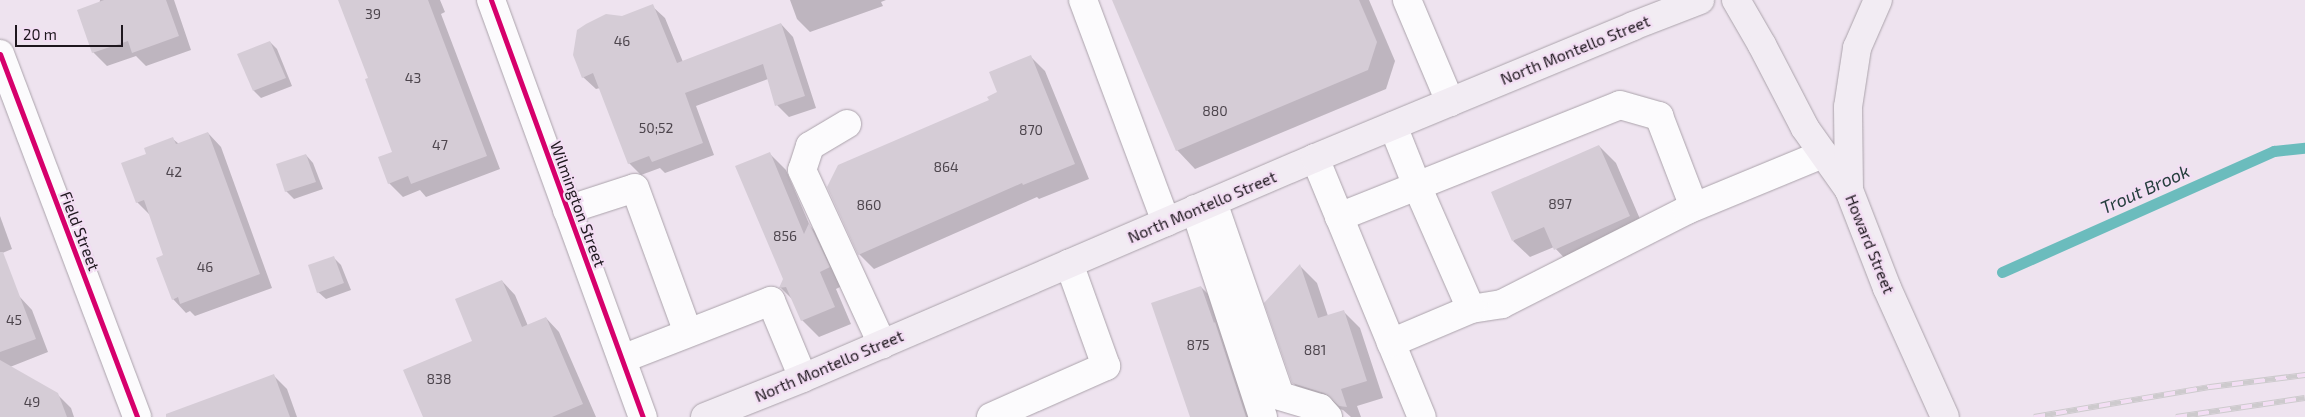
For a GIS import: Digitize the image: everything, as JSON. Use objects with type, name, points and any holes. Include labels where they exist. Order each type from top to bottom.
[{"type":"main road","name":"North Montello Street","points":[[705,417],[803,378],[1315,158],[1700,0]]},
{"type":"main road","name":"Howard Street","points":[[1736,0],[1762,44],[1805,128],[1848,190],[1913,348],[1945,417]]},
{"type":"main road","points":[[1848,190],[1848,107],[1857,48],[1878,0]]},
{"type":"street","name":"Wilmington Street","points":[[491,0],[643,417]]},
{"type":"street","points":[[1083,0],[1166,222]]},
{"type":"street","points":[[1407,0],[1450,102]]},
{"type":"street","name":"Field Street","points":[[0,54],[137,417]]},
{"type":"street","points":[[1339,217],[1620,105],[1659,116],[1694,207]]},
{"type":"street","points":[[847,124],[810,146],[802,170],[882,344]]},
{"type":"street","points":[[1393,126],[1471,309]]},
{"type":"street","points":[[1391,343],[1471,309],[1502,304],[1694,207],[1823,154]]},
{"type":"street","points":[[1315,158],[1422,417]]},
{"type":"street","points":[[567,210],[635,188],[688,333]]},
{"type":"street","points":[[1204,206],[1263,417]]},
{"type":"street","points":[[1204,206],[1280,396],[1320,408],[1328,417]]},
{"type":"street","points":[[991,417],[1106,366],[1069,263]]},
{"type":"street","points":[[622,359],[772,301],[803,378]]},
{"type":"building","points":[[104,0],[166,0],[179,36],[132,53],[128,41],[92,53],[77,10]]},
{"type":"building","points":[[338,0],[428,0],[487,156],[411,184],[408,176],[388,184],[378,157],[392,152],[365,79],[368,78]]},
{"type":"building","points":[[1112,0],[1359,0],[1377,42],[1368,70],[1176,151]]},
{"type":"building","points":[[653,4],[677,63],[781,23],[805,96],[775,106],[763,64],[685,93],[703,143],[652,162],[649,156],[628,164],[593,73],[582,78],[573,55],[577,30],[586,24],[606,14],[622,16]]},
{"type":"building","points":[[270,41],[286,78],[253,91],[237,54]]},
{"type":"building","points":[[1031,55],[1075,164],[1023,185],[1022,183],[858,255],[827,187],[838,165],[989,100],[987,97],[997,92],[989,72]]},
{"type":"building","points":[[208,132],[260,274],[180,304],[178,297],[172,300],[156,258],[163,255],[144,200],[136,203],[121,163],[146,154],[144,148],[173,137],[176,144]]},
{"type":"building","points":[[1599,145],[1630,216],[1554,250],[1544,227],[1512,241],[1491,192]]},
{"type":"building","points":[[770,152],[804,234],[809,223],[830,267],[820,272],[835,307],[801,321],[786,287],[779,288],[783,279],[735,166]]},
{"type":"building","points":[[306,154],[316,182],[285,192],[276,164]]},
{"type":"building","points":[[0,252],[3,252],[36,339],[0,352]]},
{"type":"building","points":[[334,256],[344,283],[317,293],[308,265]]},
{"type":"building","points":[[1300,264],[1318,318],[1344,310],[1367,381],[1341,389],[1347,407],[1339,406],[1324,393],[1292,383],[1264,303]]},
{"type":"building","points":[[502,280],[522,327],[546,317],[583,404],[552,417],[423,417],[403,370],[472,341],[455,299]]},
{"type":"building","points":[[1201,286],[1215,322],[1246,417],[1190,417],[1151,303]]},
{"type":"building","points":[[0,360],[58,393],[67,417],[0,417]]},
{"type":"building","points":[[274,374],[290,417],[166,417],[166,414]]},
{"type":"waterway","name":"Trout Brook","points":[[2002,272],[2274,151],[2305,148]]},
{"type":"railway","points":[[2034,417],[2210,387],[2305,375]]},
{"type":"railway","points":[[2176,417],[2305,398]]},
{"type":"cycle path","points":[[491,0],[643,417]]},
{"type":"cycle path","points":[[0,54],[137,417]]}]
